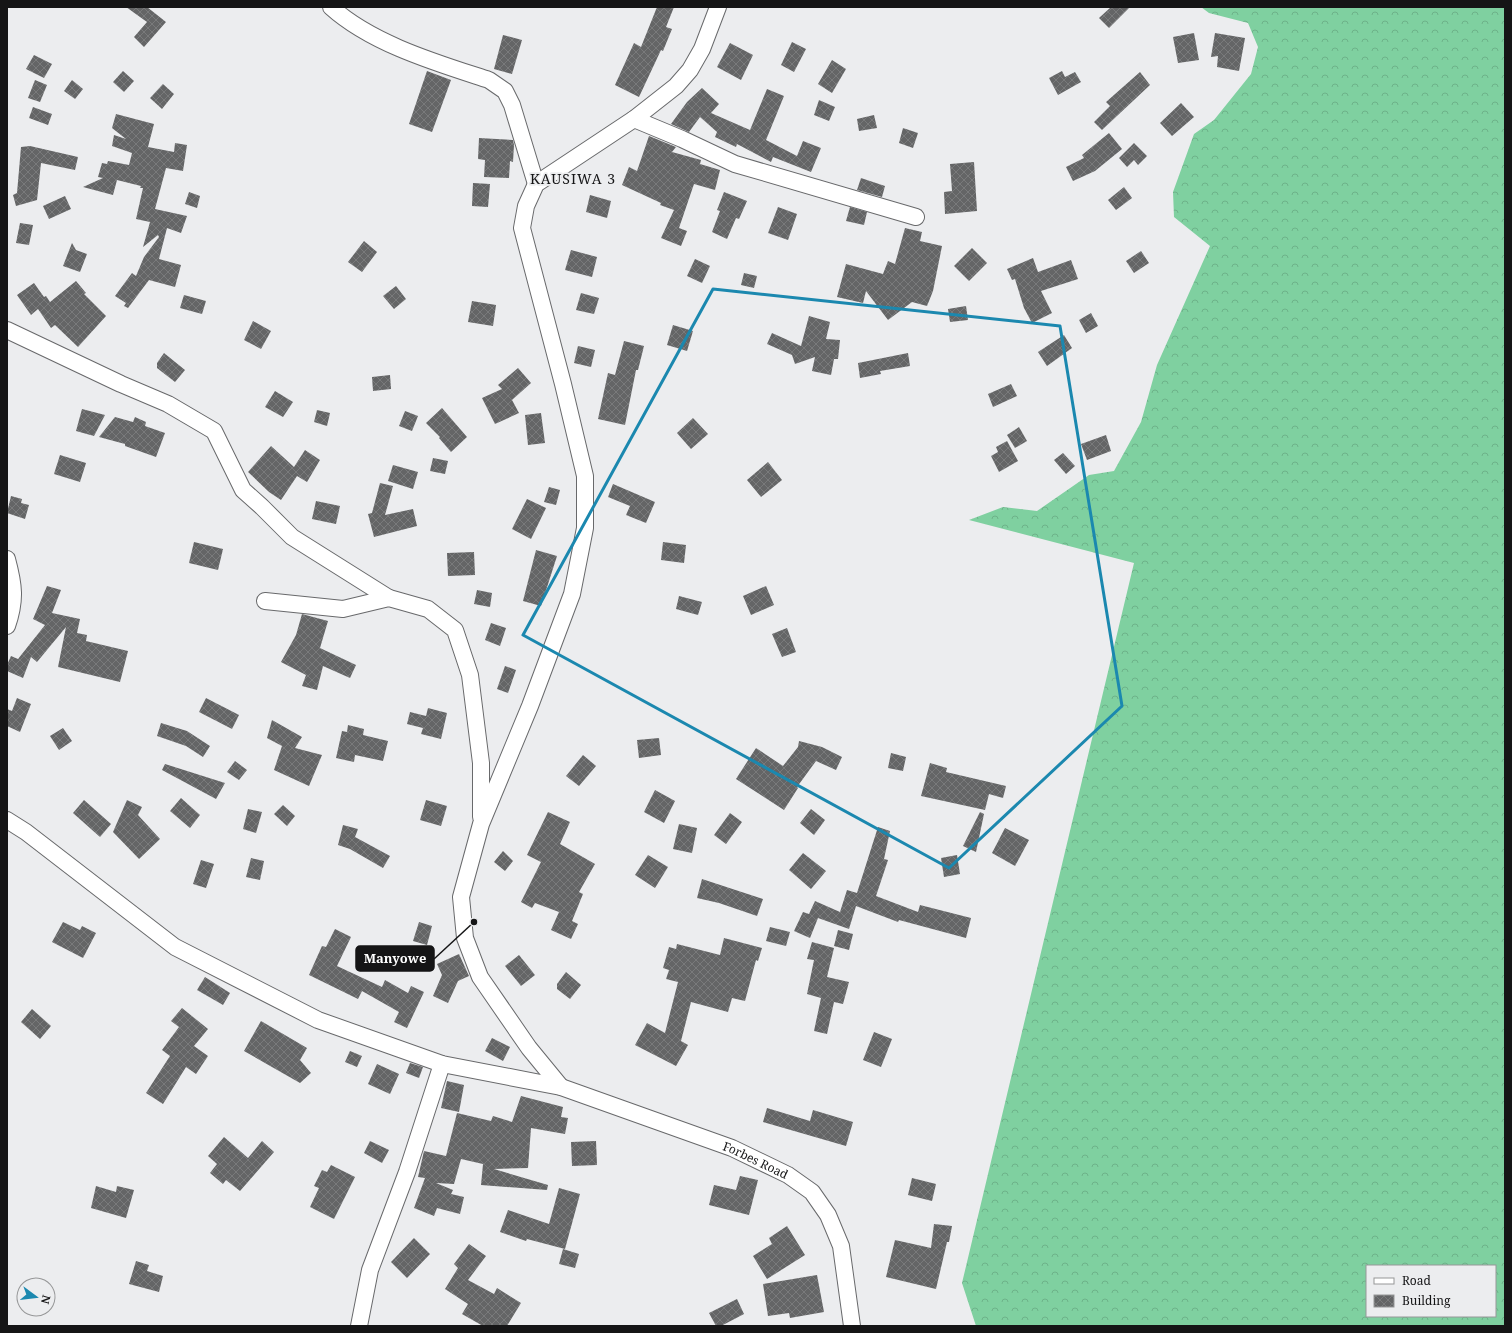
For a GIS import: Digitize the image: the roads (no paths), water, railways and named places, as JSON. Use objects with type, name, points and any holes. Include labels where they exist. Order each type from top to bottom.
[{"type":"street","points":[[331,7],[340,15],[371,35],[489,80],[505,91],[512,105],[536,184]]},
{"type":"street","points":[[561,1087],[529,1048],[480,978],[465,938],[461,897],[481,824],[530,706],[572,594],[585,528],[584,476],[563,384],[522,228],[526,206],[536,184],[634,119],[676,86],[690,70],[702,49],[718,7]]},
{"type":"street","points":[[634,119],[682,139],[735,164],[916,217]]},
{"type":"street","points":[[7,330],[120,384],[168,404],[214,431],[243,490],[292,537],[389,598],[428,609],[455,630],[470,675],[481,763],[481,824]]},
{"type":"street","points":[[7,559],[14,584],[13,609],[7,626]]},
{"type":"street","points":[[264,601],[343,609],[389,598]]},
{"type":"street","name":"Forbes Road","points":[[7,820],[26,832],[175,947],[318,1020],[442,1064],[561,1087],[732,1148],[788,1175],[812,1192],[828,1215],[841,1246],[852,1326]]},
{"type":"street","points":[[359,1326],[370,1270],[407,1172],[442,1064]]},
{"type":"place","name":"Manyowe","points":[[474,922]]},
{"type":"district","name":"KAUSIWA 3","points":[[573,178]]}]
